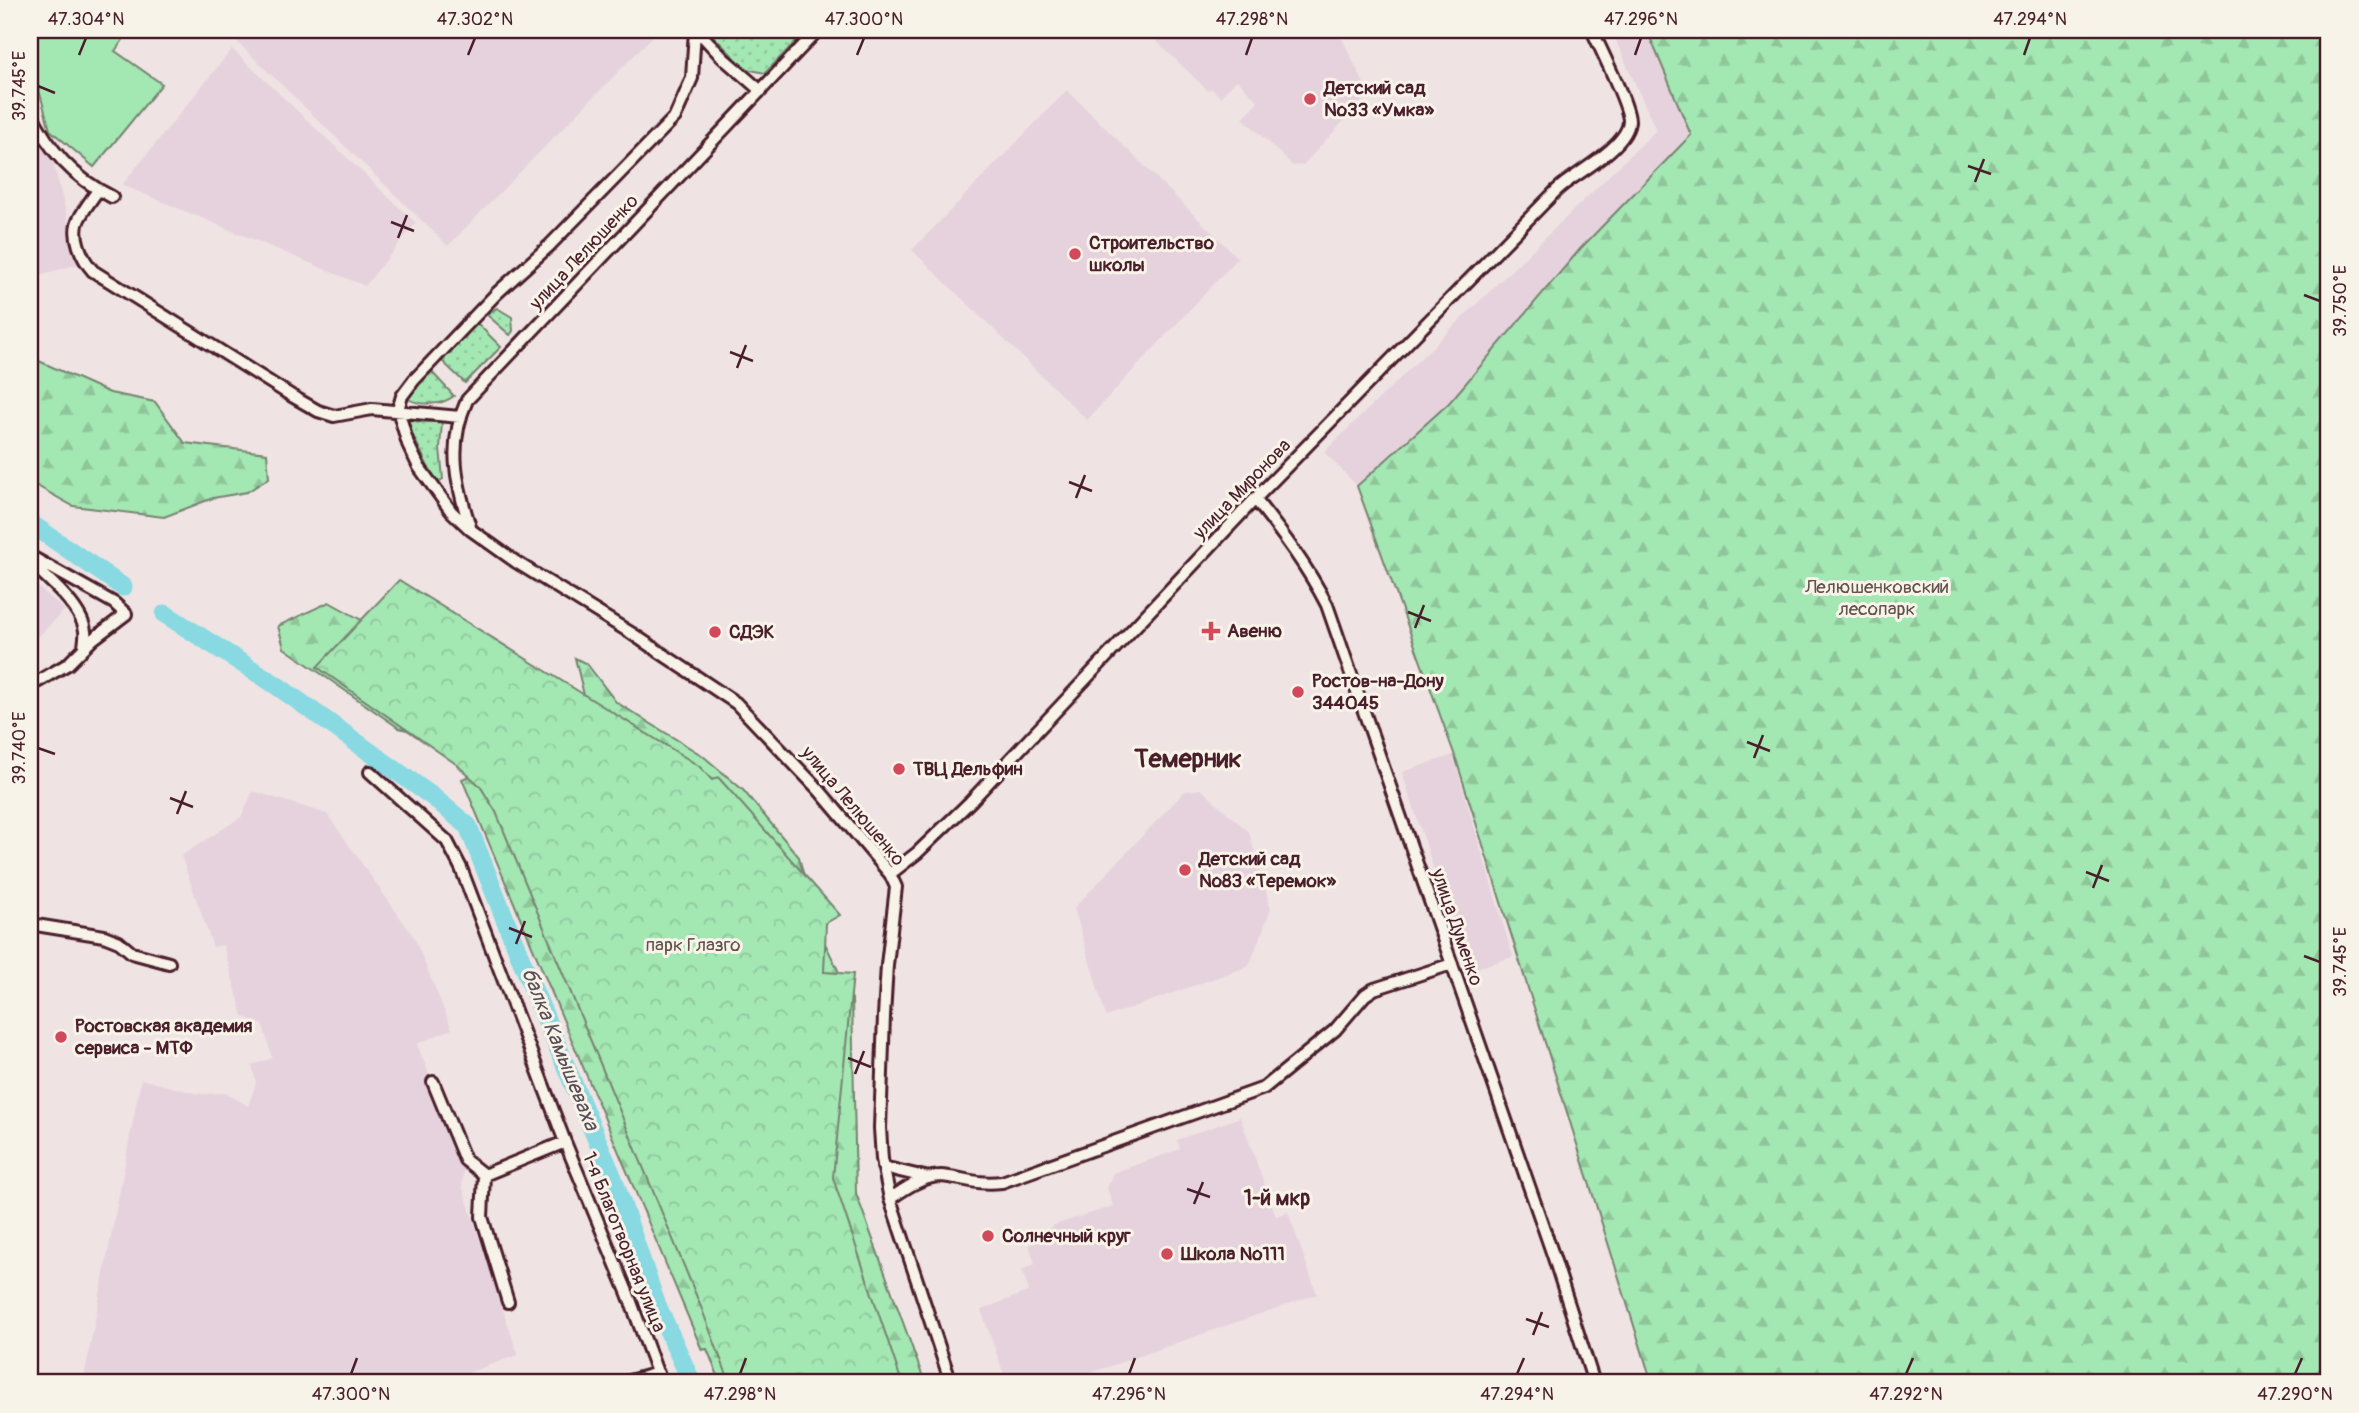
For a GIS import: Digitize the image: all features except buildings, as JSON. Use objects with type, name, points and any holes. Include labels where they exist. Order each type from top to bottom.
[{"type":"street","points":[[696,30],[761,91]]},
{"type":"street","name":"улица Лелюшенко","points":[[696,30],[692,78],[675,117],[549,246],[497,293],[414,380],[401,396],[398,410],[408,444],[419,467],[451,511],[471,530],[516,562],[631,633],[736,703],[820,790],[890,874],[895,887],[884,1016],[880,1128],[883,1167],[890,1199],[951,1383]]},
{"type":"street","name":"улица Лелюшенко","points":[[471,530],[457,484],[456,438],[467,400],[818,30]]},
{"type":"street","name":"улица Миронова","points":[[890,874],[918,853],[970,802],[1255,499],[1552,194],[1612,149],[1624,136],[1629,121],[1592,30]]},
{"type":"street","points":[[30,111],[41,134],[57,157],[98,190],[113,197]]},
{"type":"street","points":[[98,190],[76,228],[85,261],[93,271],[318,411],[334,416],[372,409],[398,410],[460,417]]},
{"type":"street","name":"улица Думенко","points":[[1255,499],[1291,544],[1327,604],[1553,1255],[1594,1383]]},
{"type":"street","points":[[30,556],[114,603],[126,614],[68,664],[30,686]]},
{"type":"street","points":[[30,562],[63,594],[80,617],[85,631],[84,648]]},
{"type":"street","name":"1-я Благотворная улица","points":[[370,772],[447,841],[461,868],[565,1142],[628,1294],[659,1378]]},
{"type":"street","points":[[30,923],[104,936],[119,942],[132,953],[169,962]]},
{"type":"street","points":[[890,1199],[906,1188],[940,1176],[982,1184],[1002,1182],[1264,1088],[1335,1030],[1365,995],[1374,989],[1452,964]]},
{"type":"street","points":[[433,1082],[465,1160],[484,1175]]},
{"type":"street","points":[[484,1175],[565,1142]]},
{"type":"street","points":[[883,1167],[929,1178]]},
{"type":"street","points":[[484,1175],[482,1217],[508,1302]]},
{"type":"street","points":[[622,1383],[659,1378]]},
{"type":"shaded area","points":[[236,30],[659,30],[448,246],[231,36]]},
{"type":"shaded area","name":"Детский сад №33 «Умка»","points":[[1145,30],[1338,30],[1369,94],[1303,165],[1293,166],[1243,118],[1258,101],[1237,80],[1220,97],[1211,88],[1208,91]]},
{"type":"shaded area","points":[[1611,30],[1647,30],[1692,134],[1581,248],[1449,403],[1357,486],[1324,452],[1656,130]]},
{"type":"shaded area","points":[[232,49],[416,223],[365,286],[122,185]]},
{"type":"shaded area","name":"Строительство школы","points":[[1067,90],[1238,258],[1087,420],[912,250]]},
{"type":"shaded area","points":[[30,119],[54,165],[79,264],[30,278]]},
{"type":"shaded area","points":[[30,580],[65,610],[30,645]]},
{"type":"shaded area","points":[[1453,755],[1513,957],[1467,971],[1402,772]]},
{"type":"shaded area","name":"Детский сад №83 «Теремок»","points":[[1201,789],[1249,832],[1271,909],[1249,966],[1106,1017],[1074,908],[1185,791]]},
{"type":"shaded area","points":[[253,791],[327,814],[414,937],[452,1029],[417,1044],[464,1163],[462,1186],[518,1355],[440,1383],[83,1383],[141,1079],[198,1094],[226,1093],[248,1106],[256,1083],[252,1065],[272,1058],[263,1025],[243,1016],[223,945],[213,947],[181,856],[241,817]]},
{"type":"shaded area","name":"Школа №111","points":[[1240,1117],[1276,1216],[1288,1212],[1317,1294],[1062,1383],[1007,1383],[981,1310],[1029,1291],[1022,1270],[1035,1264],[1029,1245],[1054,1225],[1113,1206],[1107,1188],[1113,1173],[1180,1149],[1177,1140]]},
{"type":"green space","points":[[30,30],[130,30],[115,51],[162,84],[94,167],[50,130],[30,57]]},
{"type":"green space","points":[[707,30],[807,30],[765,73],[746,69]]},
{"type":"green space","name":"Лелюшенковский лесопарк","points":[[1647,30],[2329,30],[2329,1383],[1652,1383],[1456,759],[1357,486],[1449,403],[1581,248],[1691,135]]},
{"type":"green space","points":[[497,308],[512,317],[513,331],[510,335],[486,314]]},
{"type":"green space","points":[[477,323],[501,347],[465,383],[441,360]]},
{"type":"green space","points":[[30,357],[110,393],[155,402],[185,443],[267,453],[269,478],[247,492],[213,498],[164,517],[73,506],[30,482]]},
{"type":"green space","points":[[431,371],[454,396],[443,402],[430,404],[406,398]]},
{"type":"green space","points":[[405,419],[442,422],[440,448],[443,479],[440,481],[434,479]]},
{"type":"green space","name":"парк Глазго","points":[[399,580],[699,766],[712,780],[718,777],[840,915],[826,923],[824,972],[853,974],[833,1178],[902,1383],[730,1383],[496,812],[480,786],[456,764],[317,667]]},
{"type":"green space","points":[[329,602],[374,627],[423,734],[399,728],[284,648],[278,626]]},
{"type":"green space","name":"парк Глазго","points":[[575,658],[587,664],[616,702],[703,756],[743,790],[799,857],[817,927],[852,999],[856,1193],[925,1383],[721,1383],[707,1349],[702,1350],[462,779],[512,758],[585,699]]},
{"type":"waterway","name":"балка Камышеваха","points":[[30,523],[123,587]]},
{"type":"waterway","name":"балка Камышеваха","points":[[165,614],[276,685],[433,797],[468,826],[613,1178],[656,1303],[692,1383]]},
{"type":"place","name":"Детский сад №33 «Умка»","points":[[1310,99]]},
{"type":"place","name":"Строительство школы","points":[[1075,254]]},
{"type":"place","name":"Авеню","points":[[1211,631]]},
{"type":"place","name":"СДЭК","points":[[715,632]]},
{"type":"place","name":"Ростов-на-Дону 344045","points":[[1298,692]]},
{"type":"place","name":"ТВЦ Дельфин","points":[[899,769]]},
{"type":"place","name":"Детский сад №83 «Теремок»","points":[[1185,870]]},
{"type":"place","name":"Ростовская академия сервиса - МТФ","points":[[61,1037]]},
{"type":"place","name":"Солнечный круг","points":[[988,1236]]},
{"type":"place","name":"Школа №111","points":[[1167,1254]]},
{"type":"district","name":"Темерник","points":[[1188,759]]},
{"type":"district","name":"1-й мкр","points":[[1277,1198]]}]
